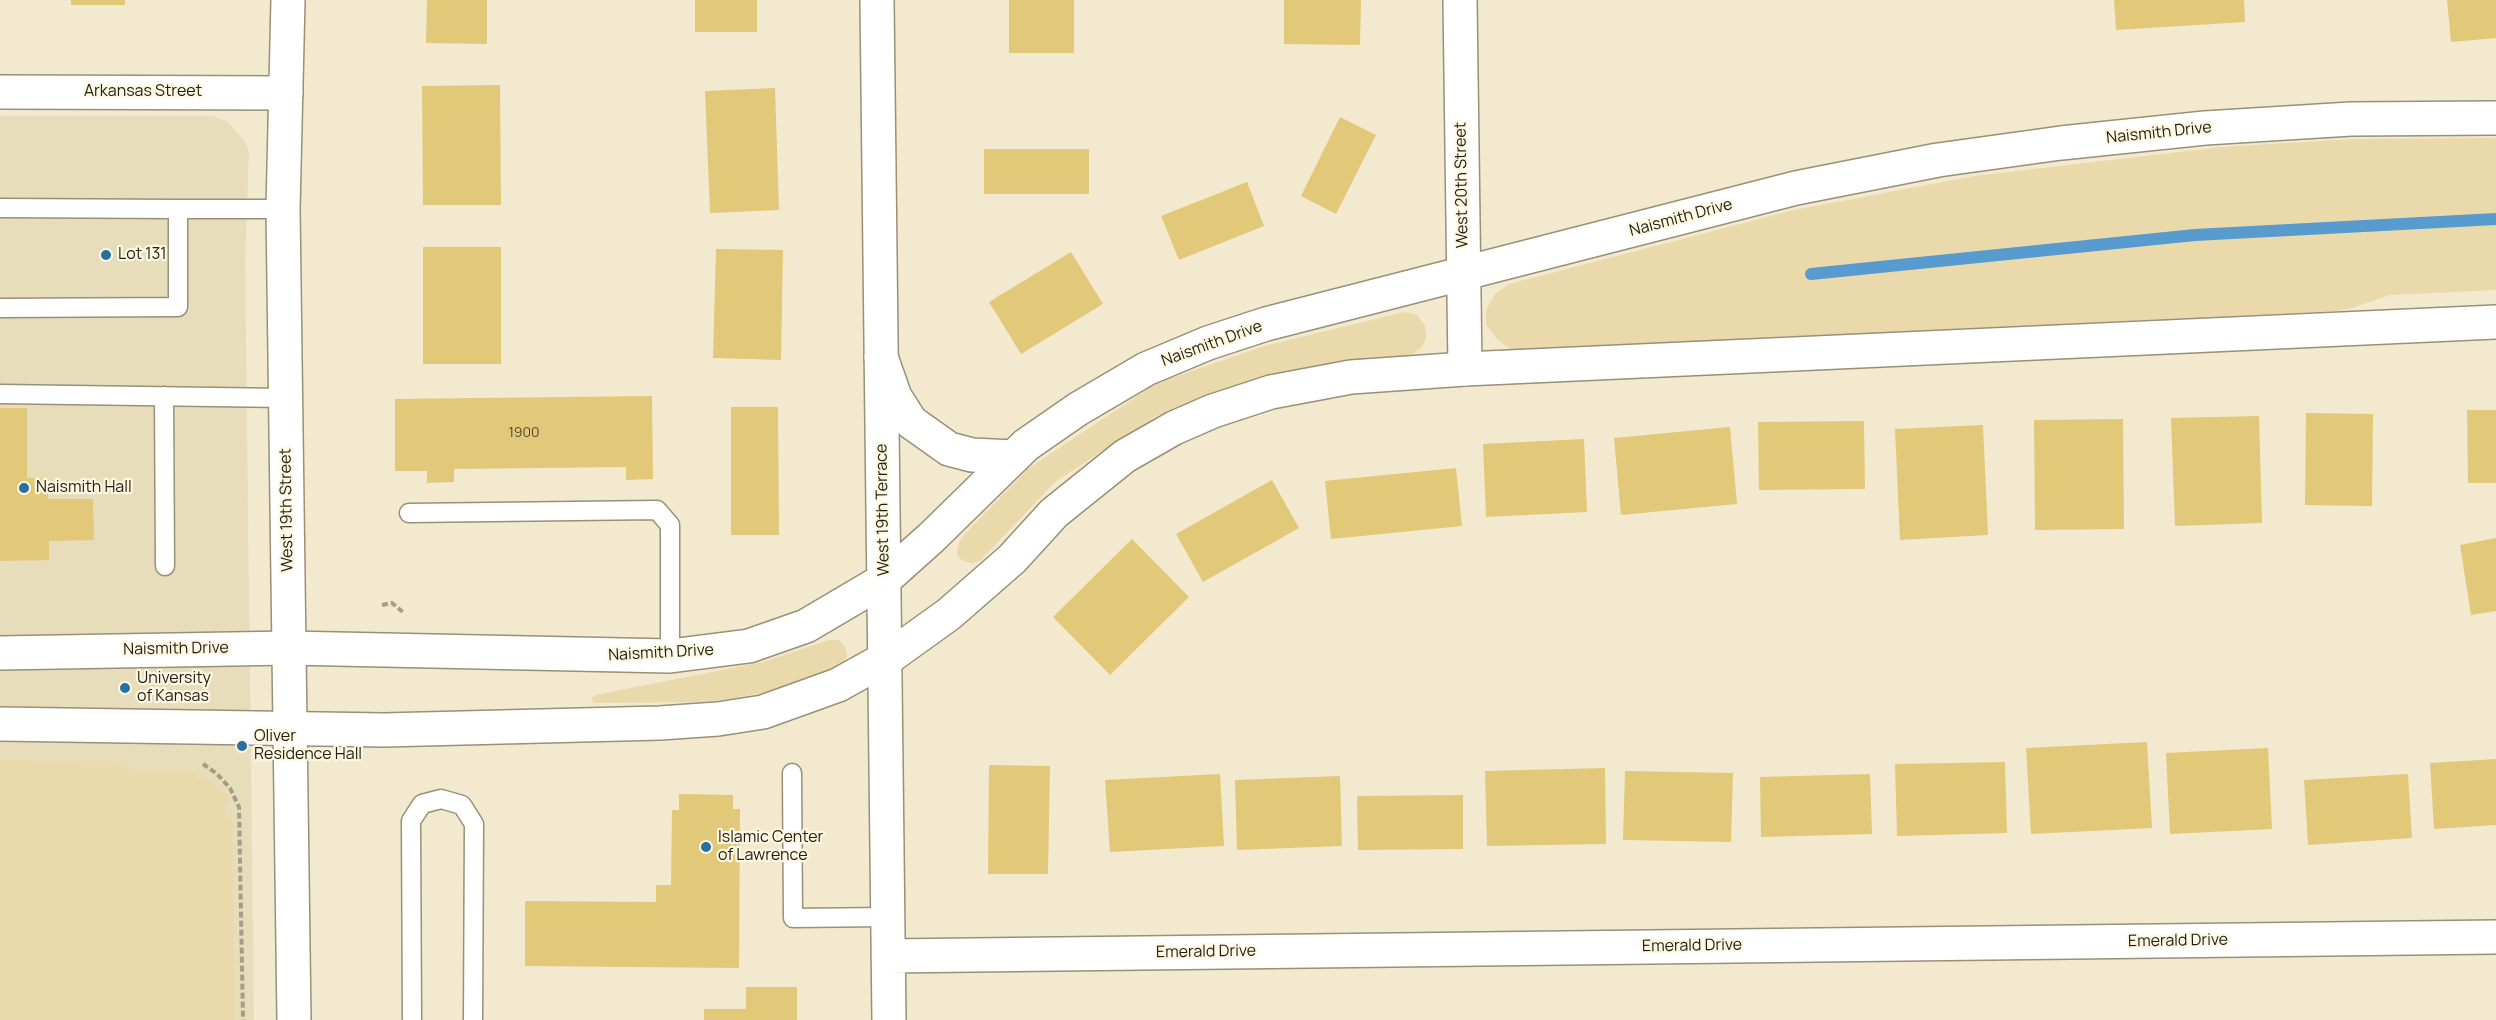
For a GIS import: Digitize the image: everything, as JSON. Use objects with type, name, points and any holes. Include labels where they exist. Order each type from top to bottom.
[{"type":"street","name":"West 19th Street","points":[[288,0],[283,209],[294,1020]]},
{"type":"street","name":"West 19th Terrace","points":[[877,0],[889,1020]]},
{"type":"street","name":"West 20th Street","points":[[1460,0],[1465,369]]},
{"type":"street","name":"Arkansas Street","points":[[0,92],[286,93]]},
{"type":"street","name":"Naismith Drive","points":[[0,653],[289,648],[670,656],[749,646],[806,626],[884,580],[933,537],[1026,445],[1078,409],[1146,369],[1208,343],[1276,321],[1796,188],[1938,160],[2061,143],[2205,128],[2351,119],[2496,118]]},
{"type":"street","points":[[0,724],[290,730],[418,729],[718,719],[764,712],[838,685],[885,659],[949,614],[1012,559],[1053,513],[1092,480],[1125,456],[1174,428],[1213,411],[1270,392],[1351,377],[1465,369],[2496,322]]},
{"type":"street","points":[[881,357],[895,397],[911,422],[949,449],[972,455],[1014,457]]},
{"type":"street","name":"Emerald Drive","points":[[888,956],[2496,937]]},
{"type":"lane","points":[[0,208],[283,209]]},
{"type":"lane","points":[[0,308],[178,307],[178,209]]},
{"type":"lane","points":[[0,394],[285,398]]},
{"type":"lane","points":[[164,396],[165,566]]},
{"type":"lane","points":[[409,513],[657,510],[670,525],[670,656]]},
{"type":"lane","points":[[792,773],[793,918],[888,917]]},
{"type":"lane","points":[[412,1020],[411,821],[422,804],[441,799],[462,805],[474,824],[473,1020]]},
{"type":"path","points":[[197,761],[217,774],[230,788],[239,807],[243,1020]]},
{"type":"shaded area","name":"University of Kansas","points":[[0,116],[213,116],[228,122],[244,141],[249,151],[245,259],[254,1020],[0,1020]]},
{"type":"shaded area","points":[[2496,138],[2496,290],[2390,295],[2352,308],[2335,311],[1511,350],[1497,339],[1486,325],[1486,310],[1495,294],[1509,284],[1794,210],[1974,176],[2222,147],[2353,139]]},
{"type":"shaded area","points":[[1404,312],[1417,315],[1425,325],[1426,339],[1421,348],[1411,355],[1273,373],[1156,416],[1055,482],[981,560],[973,563],[963,561],[957,555],[958,545],[963,536],[1029,468],[1157,383],[1264,346]]},
{"type":"shaded area","points":[[829,640],[839,640],[845,647],[847,657],[842,665],[776,690],[700,702],[594,703],[591,699],[595,695],[763,662]]},
{"type":"shaded area","points":[[0,760],[112,762],[132,770],[190,771],[197,773],[196,777],[200,779],[203,775],[227,795],[229,804],[225,805],[226,818],[232,818],[235,1020],[0,1020]]},
{"type":"building","points":[[71,0],[125,0],[125,5],[71,5]]},
{"type":"building","points":[[427,0],[487,0],[487,44],[426,43]]},
{"type":"building","points":[[695,0],[757,0],[757,32],[695,32]]},
{"type":"building","points":[[1009,0],[1074,0],[1074,53],[1009,53]]},
{"type":"building","points":[[1284,0],[1361,0],[1360,45],[1284,44]]},
{"type":"building","points":[[2114,0],[2244,0],[2245,22],[2116,30]]},
{"type":"building","points":[[2447,0],[2496,0],[2496,38],[2451,42]]},
{"type":"building","points":[[500,85],[501,205],[423,205],[422,86]]},
{"type":"building","points":[[775,88],[779,210],[710,213],[705,91]]},
{"type":"building","points":[[1340,117],[1376,135],[1336,214],[1301,196]]},
{"type":"building","points":[[984,149],[1089,149],[1089,194],[984,194]]},
{"type":"building","points":[[1247,182],[1264,226],[1179,260],[1161,216]]},
{"type":"building","points":[[423,247],[501,247],[501,364],[423,364]]},
{"type":"building","points":[[716,249],[783,250],[781,360],[713,358]]},
{"type":"building","points":[[1071,252],[1103,304],[1021,354],[989,302]]},
{"type":"building","points":[[652,396],[653,479],[626,480],[626,467],[454,469],[454,482],[427,483],[427,471],[395,471],[395,399]]},
{"type":"building","points":[[731,407],[778,407],[779,535],[731,535]]},
{"type":"building","name":"Naismith Hall","points":[[0,408],[27,408],[27,478],[48,478],[48,499],[93,499],[94,540],[49,541],[49,560],[0,561]]},
{"type":"building","points":[[2467,410],[2496,410],[2496,483],[2468,483]]},
{"type":"building","points":[[2306,413],[2373,414],[2372,506],[2305,505]]},
{"type":"building","points":[[2259,416],[2262,523],[2175,526],[2171,418]]},
{"type":"building","points":[[2123,419],[2124,529],[2035,530],[2034,420]]},
{"type":"building","points":[[1864,421],[1865,489],[1759,490],[1758,422]]},
{"type":"building","points":[[1983,425],[1988,535],[1900,540],[1895,429]]},
{"type":"building","points":[[1730,427],[1737,504],[1621,515],[1614,438]]},
{"type":"building","points":[[1584,439],[1587,512],[1486,517],[1483,444]]},
{"type":"building","points":[[1456,468],[1462,526],[1331,539],[1325,481]]},
{"type":"building","points":[[1272,480],[1299,528],[1203,582],[1176,534]]},
{"type":"building","points":[[2496,538],[2496,611],[2471,615],[2460,545]]},
{"type":"building","points":[[1132,539],[1189,597],[1110,675],[1053,617]]},
{"type":"building","points":[[2147,742],[2152,828],[2031,834],[2026,748]]},
{"type":"building","points":[[2268,748],[2272,829],[2170,834],[2166,753]]},
{"type":"building","points":[[2496,759],[2496,825],[2434,829],[2430,763]]},
{"type":"building","points":[[2005,762],[2007,833],[1897,836],[1895,764]]},
{"type":"building","points":[[989,765],[1050,766],[1048,874],[988,874]]},
{"type":"building","points":[[1605,768],[1606,844],[1487,846],[1485,771]]},
{"type":"building","points":[[1625,771],[1733,773],[1731,842],[1623,840]]},
{"type":"building","points":[[1220,774],[1224,846],[1110,852],[1105,780]]},
{"type":"building","points":[[1870,774],[1872,834],[1761,837],[1760,777]]},
{"type":"building","points":[[2408,774],[2412,838],[2308,845],[2304,780]]},
{"type":"building","points":[[1340,776],[1342,846],[1237,850],[1235,780]]},
{"type":"building","name":"Islamic Center of Lawrence","points":[[679,794],[733,795],[733,809],[740,809],[739,968],[525,966],[525,901],[656,902],[656,885],[671,885],[672,810],[679,810]]},
{"type":"building","points":[[1463,795],[1463,849],[1358,850],[1357,796]]},
{"type":"building","points":[[746,987],[797,987],[797,1020],[704,1020],[704,1009],[746,1009]]},
{"type":"waterway","points":[[1811,274],[2195,235],[2496,219]]},
{"type":"place","name":"Lot 131","points":[[106,255]]},
{"type":"place","name":"Naismith Hall","points":[[24,488]]},
{"type":"place","name":"University of Kansas","points":[[125,688]]},
{"type":"place","name":"Oliver Residence Hall","points":[[242,746]]},
{"type":"place","name":"Islamic Center of Lawrence","points":[[706,847]]}]
